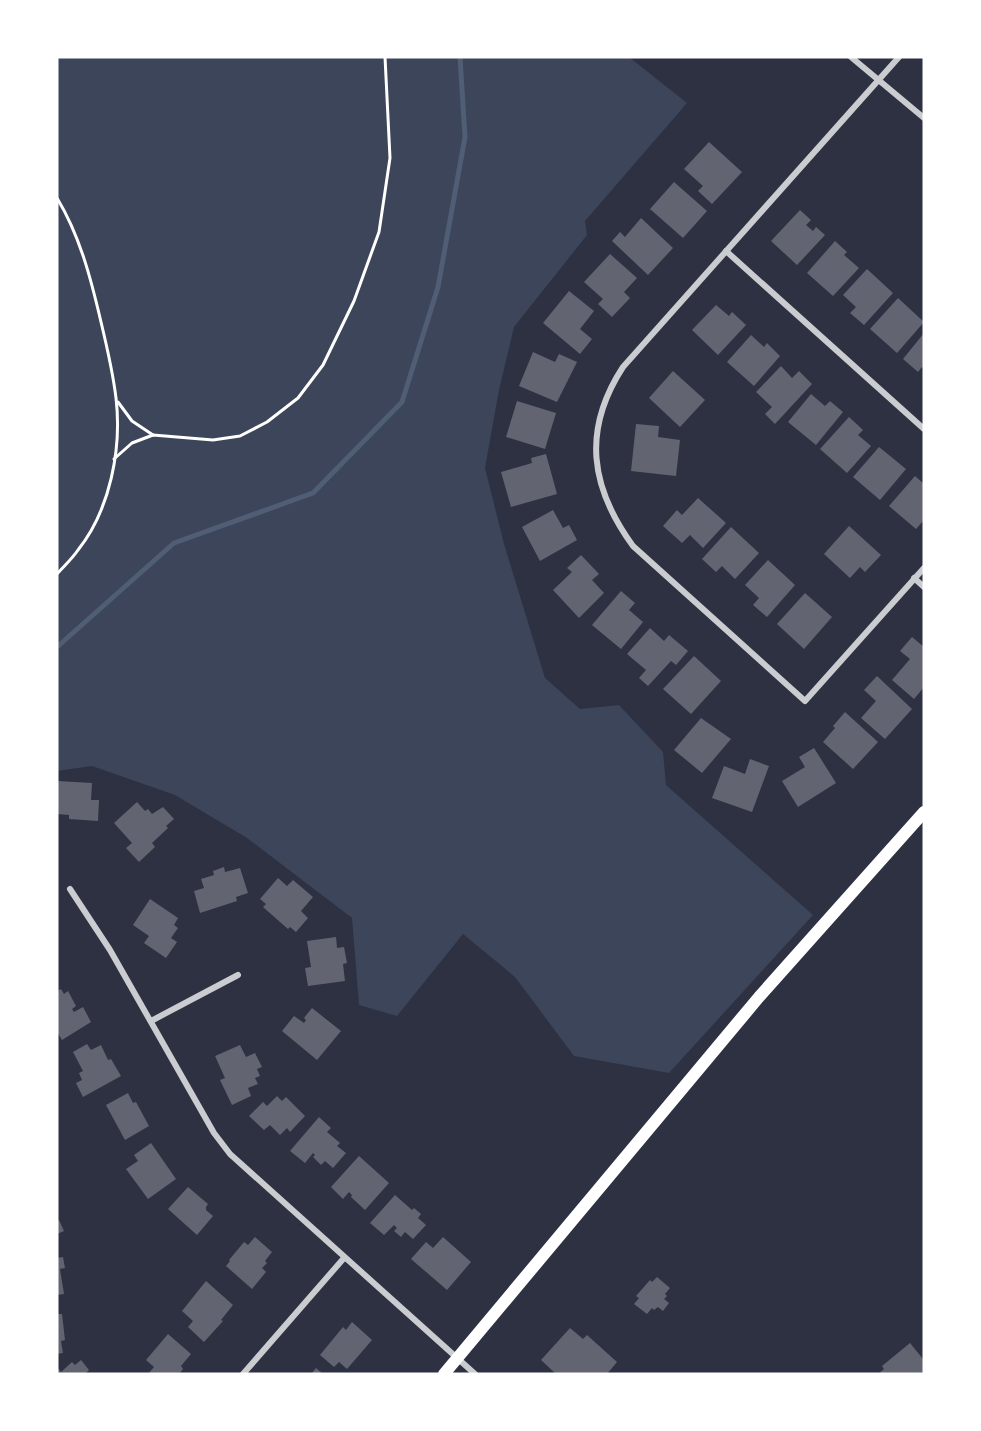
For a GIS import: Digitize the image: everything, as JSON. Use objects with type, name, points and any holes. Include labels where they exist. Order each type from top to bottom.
[{"type":"main road","points":[[444,1374],[759,997],[924,812]]},
{"type":"street","points":[[851,57],[924,118]]},
{"type":"street","points":[[899,57],[633,355],[615,379],[603,407],[596,451],[599,480],[616,522],[633,546],[805,701],[924,568]]},
{"type":"street","points":[[726,251],[924,429]]},
{"type":"street","points":[[914,578],[924,587]]},
{"type":"street","points":[[70,889],[110,950],[214,1133],[230,1154],[475,1374]]},
{"type":"street","points":[[151,1021],[238,975]]},
{"type":"street","points":[[243,1374],[344,1258]]},
{"type":"path","points":[[114,459],[132,443],[153,435],[213,440],[240,436],[267,422],[297,398],[323,365],[354,301],[379,232],[390,158],[385,57]]},
{"type":"path","points":[[57,198],[78,238],[92,281],[117,400],[112,479],[97,517],[79,549],[57,574]]},
{"type":"path","points":[[117,400],[132,421],[153,435]]},
{"type":"shaded area","points":[[57,57],[629,57],[687,103],[585,221],[587,235],[514,327],[499,390],[485,468],[504,544],[545,678],[580,709],[619,705],[663,752],[666,785],[813,915],[669,1073],[574,1056],[515,977],[463,934],[397,1016],[359,1005],[352,918],[247,838],[175,795],[92,766],[57,771]]},
{"type":"building","points":[[709,142],[742,172],[712,204],[698,191],[703,186],[684,169]]},
{"type":"building","points":[[674,182],[707,211],[683,238],[650,209]]},
{"type":"building","points":[[800,210],[811,220],[806,225],[813,231],[816,227],[825,235],[797,265],[771,241]]},
{"type":"building","points":[[641,218],[673,248],[648,275],[612,241],[620,232],[625,237]]},
{"type":"building","points":[[835,241],[847,252],[844,255],[859,268],[833,296],[807,273]]},
{"type":"building","points":[[610,254],[637,278],[624,292],[630,298],[612,317],[598,304],[603,299],[584,282]]},
{"type":"building","points":[[867,269],[893,293],[864,325],[850,313],[856,307],[843,295]]},
{"type":"building","points":[[569,291],[594,311],[580,329],[592,339],[580,354],[543,323]]},
{"type":"building","points":[[898,298],[924,322],[897,353],[870,329]]},
{"type":"building","points":[[716,305],[729,316],[732,312],[746,325],[718,355],[692,330]]},
{"type":"building","points":[[924,333],[924,369],[922,367],[918,372],[903,359]]},
{"type":"building","points":[[751,335],[764,347],[767,343],[780,356],[754,386],[727,362]]},
{"type":"building","points":[[533,352],[555,362],[559,354],[577,362],[557,402],[519,386]]},
{"type":"building","points":[[781,366],[792,378],[799,371],[812,384],[775,424],[765,414],[772,407],[756,392]]},
{"type":"building","points":[[673,371],[705,400],[680,427],[649,398]]},
{"type":"building","points":[[811,394],[825,406],[830,401],[843,412],[816,445],[788,422]]},
{"type":"building","points":[[517,401],[556,413],[545,449],[506,437]]},
{"type":"building","points":[[849,417],[863,430],[858,435],[871,446],[847,473],[820,449]]},
{"type":"building","points":[[636,424],[659,426],[658,437],[680,440],[676,476],[631,471]]},
{"type":"building","points":[[879,447],[906,469],[880,500],[853,477]]},
{"type":"building","points":[[546,454],[557,494],[511,507],[501,472],[532,463],[531,458]]},
{"type":"building","points":[[915,476],[924,484],[924,520],[916,529],[889,506]]},
{"type":"building","points":[[698,498],[726,523],[703,548],[690,535],[682,543],[663,526],[677,510],[682,515]]},
{"type":"building","points":[[553,510],[563,528],[569,525],[577,540],[540,561],[522,527]]},
{"type":"building","points":[[849,526],[881,555],[865,572],[860,567],[850,578],[824,554]]},
{"type":"building","points":[[731,527],[759,553],[735,579],[722,566],[716,572],[702,559]]},
{"type":"building","points":[[581,555],[599,574],[592,580],[604,593],[579,618],[553,590],[572,572],[567,568]]},
{"type":"building","points":[[768,560],[795,585],[767,617],[753,605],[759,598],[745,585]]},
{"type":"building","points":[[621,591],[635,603],[629,610],[643,622],[621,649],[592,625]]},
{"type":"building","points":[[805,593],[832,617],[804,649],[777,624]]},
{"type":"building","points":[[650,628],[664,641],[669,635],[688,651],[676,665],[671,661],[648,686],[639,678],[646,670],[627,654]]},
{"type":"building","points":[[912,637],[924,647],[924,687],[914,699],[892,680],[910,659],[900,651]]},
{"type":"building","points":[[694,656],[721,681],[691,714],[663,689]]},
{"type":"building","points":[[877,676],[912,709],[885,739],[861,718],[876,701],[864,690]]},
{"type":"building","points":[[845,712],[878,742],[853,769],[823,742]]},
{"type":"building","points":[[701,718],[731,739],[702,773],[674,750]]},
{"type":"building","points":[[814,748],[836,783],[798,807],[782,781],[805,767],[799,757]]},
{"type":"building","points":[[750,759],[769,766],[752,812],[712,798],[724,766],[745,774]]},
{"type":"building","points":[[58,781],[92,783],[91,800],[99,800],[98,821],[69,819],[69,815],[57,814]]},
{"type":"building","points":[[137,802],[145,811],[148,809],[152,814],[163,807],[174,819],[152,843],[155,847],[139,862],[126,848],[132,843],[114,823]]},
{"type":"building","points":[[224,867],[225,872],[240,868],[248,893],[236,897],[237,901],[200,913],[194,891],[204,888],[201,879],[214,875],[213,871]]},
{"type":"building","points":[[278,878],[287,886],[293,880],[313,897],[301,911],[308,918],[296,932],[290,927],[288,929],[263,907],[266,904],[260,899]]},
{"type":"building","points":[[150,899],[178,918],[174,925],[178,928],[171,938],[177,942],[166,958],[144,943],[149,936],[133,925]]},
{"type":"building","points":[[336,937],[337,948],[344,947],[347,963],[343,964],[345,981],[308,986],[305,968],[311,967],[307,941]]},
{"type":"building","points":[[61,989],[64,994],[68,991],[76,1006],[72,1009],[74,1012],[83,1007],[91,1022],[62,1040],[57,1032],[57,991]]},
{"type":"building","points":[[312,1008],[341,1031],[317,1060],[282,1031],[294,1016],[304,1023],[306,1020],[304,1018]]},
{"type":"building","points":[[87,1044],[91,1050],[101,1045],[108,1060],[111,1059],[121,1076],[83,1097],[76,1083],[82,1080],[79,1073],[83,1071],[73,1052]]},
{"type":"building","points":[[240,1045],[246,1057],[255,1053],[262,1067],[257,1069],[260,1076],[255,1078],[258,1084],[248,1088],[251,1096],[232,1105],[220,1080],[225,1078],[215,1056]]},
{"type":"building","points":[[128,1093],[133,1103],[136,1102],[149,1126],[125,1140],[106,1105]]},
{"type":"building","points":[[277,1096],[282,1101],[286,1097],[305,1116],[290,1132],[287,1128],[280,1135],[270,1125],[264,1130],[249,1116],[263,1102],[267,1106]]},
{"type":"building","points":[[319,1117],[331,1128],[327,1132],[340,1143],[337,1146],[346,1153],[333,1168],[325,1161],[321,1165],[313,1157],[315,1155],[313,1153],[305,1163],[290,1151]]},
{"type":"building","points":[[151,1143],[176,1179],[148,1199],[126,1169],[138,1161],[134,1155]]},
{"type":"building","points":[[359,1156],[389,1183],[365,1210],[351,1197],[349,1192],[343,1199],[331,1187]]},
{"type":"building","points":[[188,1187],[208,1204],[206,1210],[213,1216],[197,1235],[168,1209]]},
{"type":"building","points":[[395,1195],[412,1210],[414,1208],[421,1214],[418,1218],[426,1225],[413,1239],[405,1232],[401,1237],[394,1231],[397,1228],[394,1225],[384,1235],[370,1223]]},
{"type":"building","points":[[59,1220],[64,1231],[57,1234],[57,1221]]},
{"type":"building","points":[[255,1237],[272,1252],[262,1268],[266,1272],[252,1289],[226,1266],[244,1242],[248,1245]]},
{"type":"building","points":[[443,1237],[471,1262],[447,1290],[411,1259],[426,1242],[433,1248]]},
{"type":"building","points":[[63,1257],[65,1268],[60,1269],[64,1294],[57,1295],[57,1258]]},
{"type":"building","points":[[657,1277],[670,1288],[664,1299],[669,1303],[663,1311],[658,1307],[654,1310],[652,1308],[647,1314],[634,1304],[639,1298],[636,1296],[650,1280],[652,1282]]},
{"type":"building","points":[[206,1281],[233,1305],[221,1320],[223,1321],[204,1342],[188,1327],[193,1321],[182,1311]]},
{"type":"building","points":[[57,1314],[62,1314],[65,1340],[61,1341],[63,1353],[57,1354]]},
{"type":"building","points":[[352,1322],[372,1340],[347,1369],[339,1362],[334,1367],[320,1355],[343,1327],[346,1330]]},
{"type":"building","points":[[570,1328],[583,1339],[587,1335],[617,1362],[607,1374],[556,1374],[541,1360]]},
{"type":"building","points":[[168,1334],[191,1354],[181,1366],[183,1369],[179,1374],[148,1374],[154,1367],[146,1360]]},
{"type":"building","points":[[910,1343],[924,1358],[924,1374],[878,1374],[884,1369],[882,1366]]},
{"type":"building","points":[[81,1360],[89,1370],[87,1374],[57,1374],[57,1367],[61,1372],[72,1362],[75,1365]]},
{"type":"building","points":[[316,1368],[323,1374],[311,1374]]},
{"type":"waterway","points":[[57,647],[174,543],[313,493],[402,402],[438,287],[465,137],[460,57]]}]
